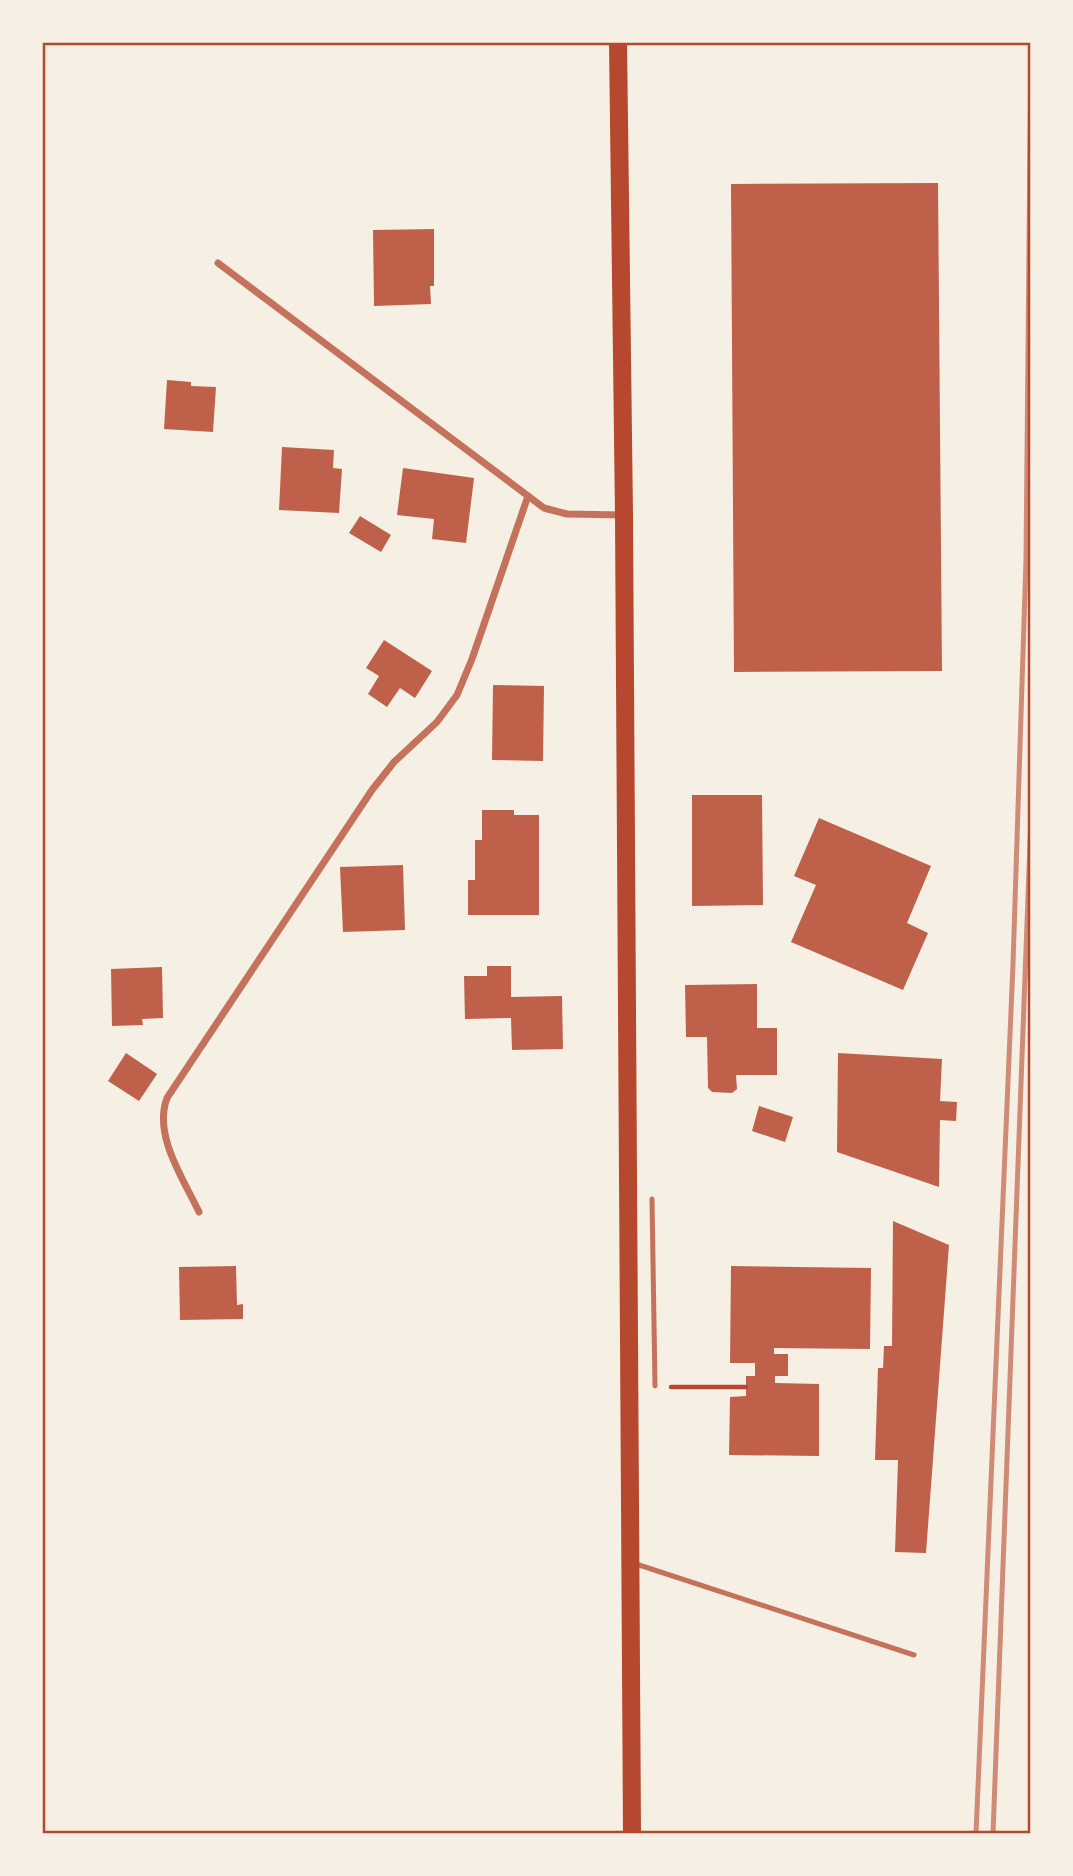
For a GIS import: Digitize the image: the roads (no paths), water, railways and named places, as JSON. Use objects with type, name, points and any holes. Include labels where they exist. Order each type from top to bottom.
[{"type":"main road","points":[[618,42],[624,515],[632,1834]]},
{"type":"street","points":[[218,263],[544,508],[556,513],[624,515]]},
{"type":"street","points":[[199,1212],[162,1129],[163,1108],[167,1098],[372,790],[394,762],[437,723],[457,695],[528,496]]},
{"type":"lane","points":[[652,1199],[655,1386]]},
{"type":"lane","points":[[630,1562],[914,1654]]},
{"type":"railway","points":[[976,1834],[1013,964],[1026,560],[1031,42]]},
{"type":"railway","points":[[993,1834],[1031,816]]}]
